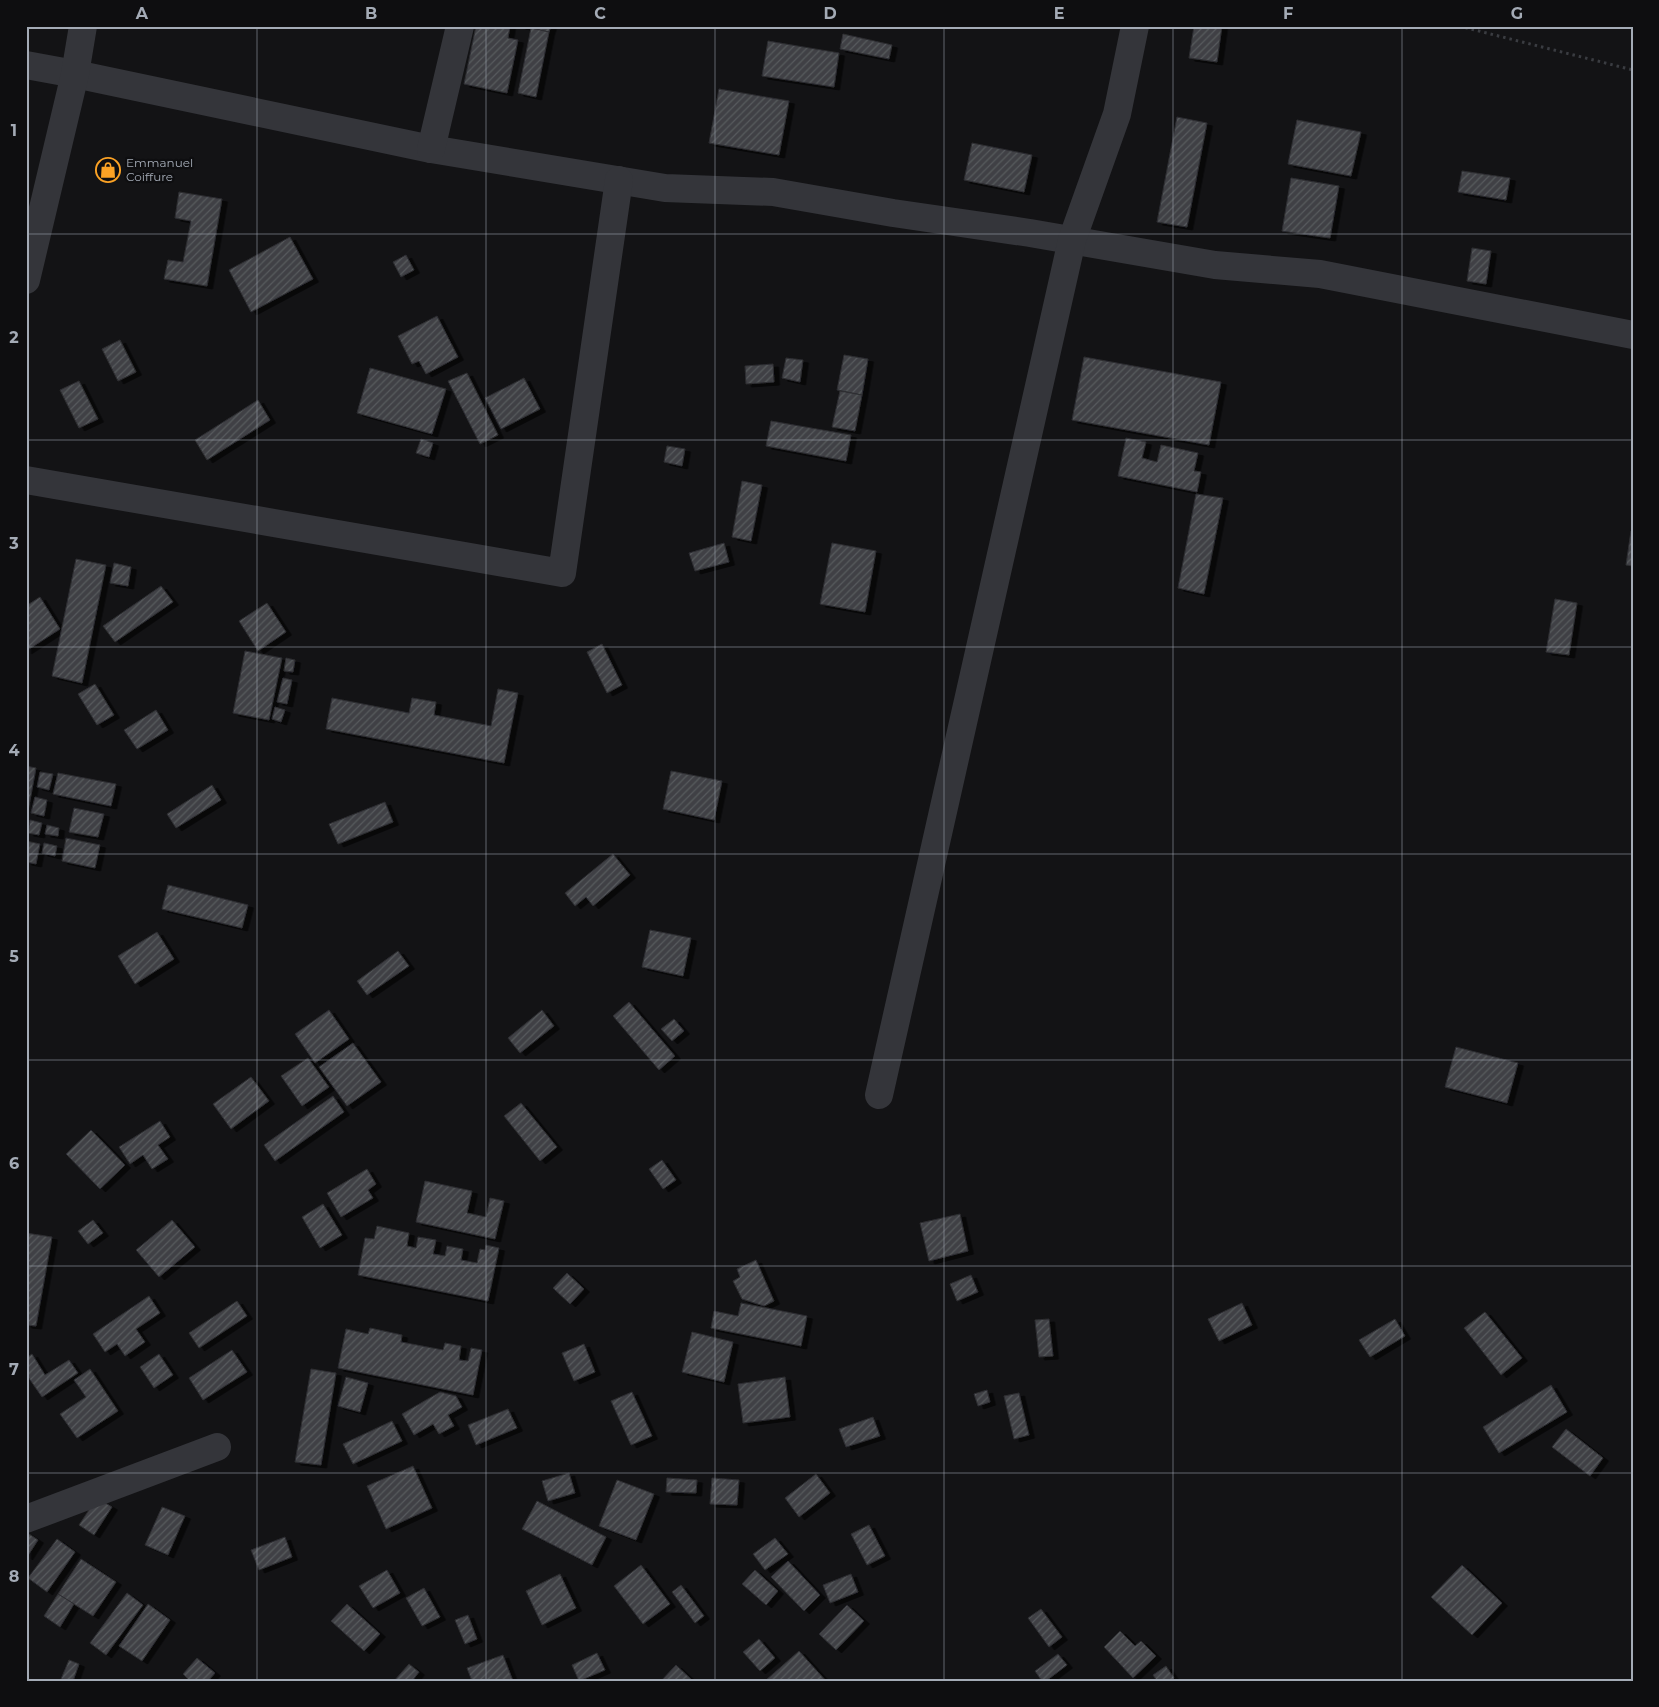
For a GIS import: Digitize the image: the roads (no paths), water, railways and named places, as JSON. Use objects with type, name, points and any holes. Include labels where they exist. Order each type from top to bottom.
[{"type":"street","points":[[26,280],[75,74],[83,26]]},
{"type":"street","points":[[431,149],[460,26]]},
{"type":"street","points":[[879,1095],[1072,240],[1118,114],[1135,26]]},
{"type":"street","points":[[26,65],[431,149],[665,188],[773,192],[1215,265],[1320,274],[1633,335]]},
{"type":"street","points":[[26,480],[562,573],[620,180]]},
{"type":"street","points":[[26,1519],[217,1447]]},
{"type":"place","name":"Emmanuel Coiffure","points":[[108,170]]}]
